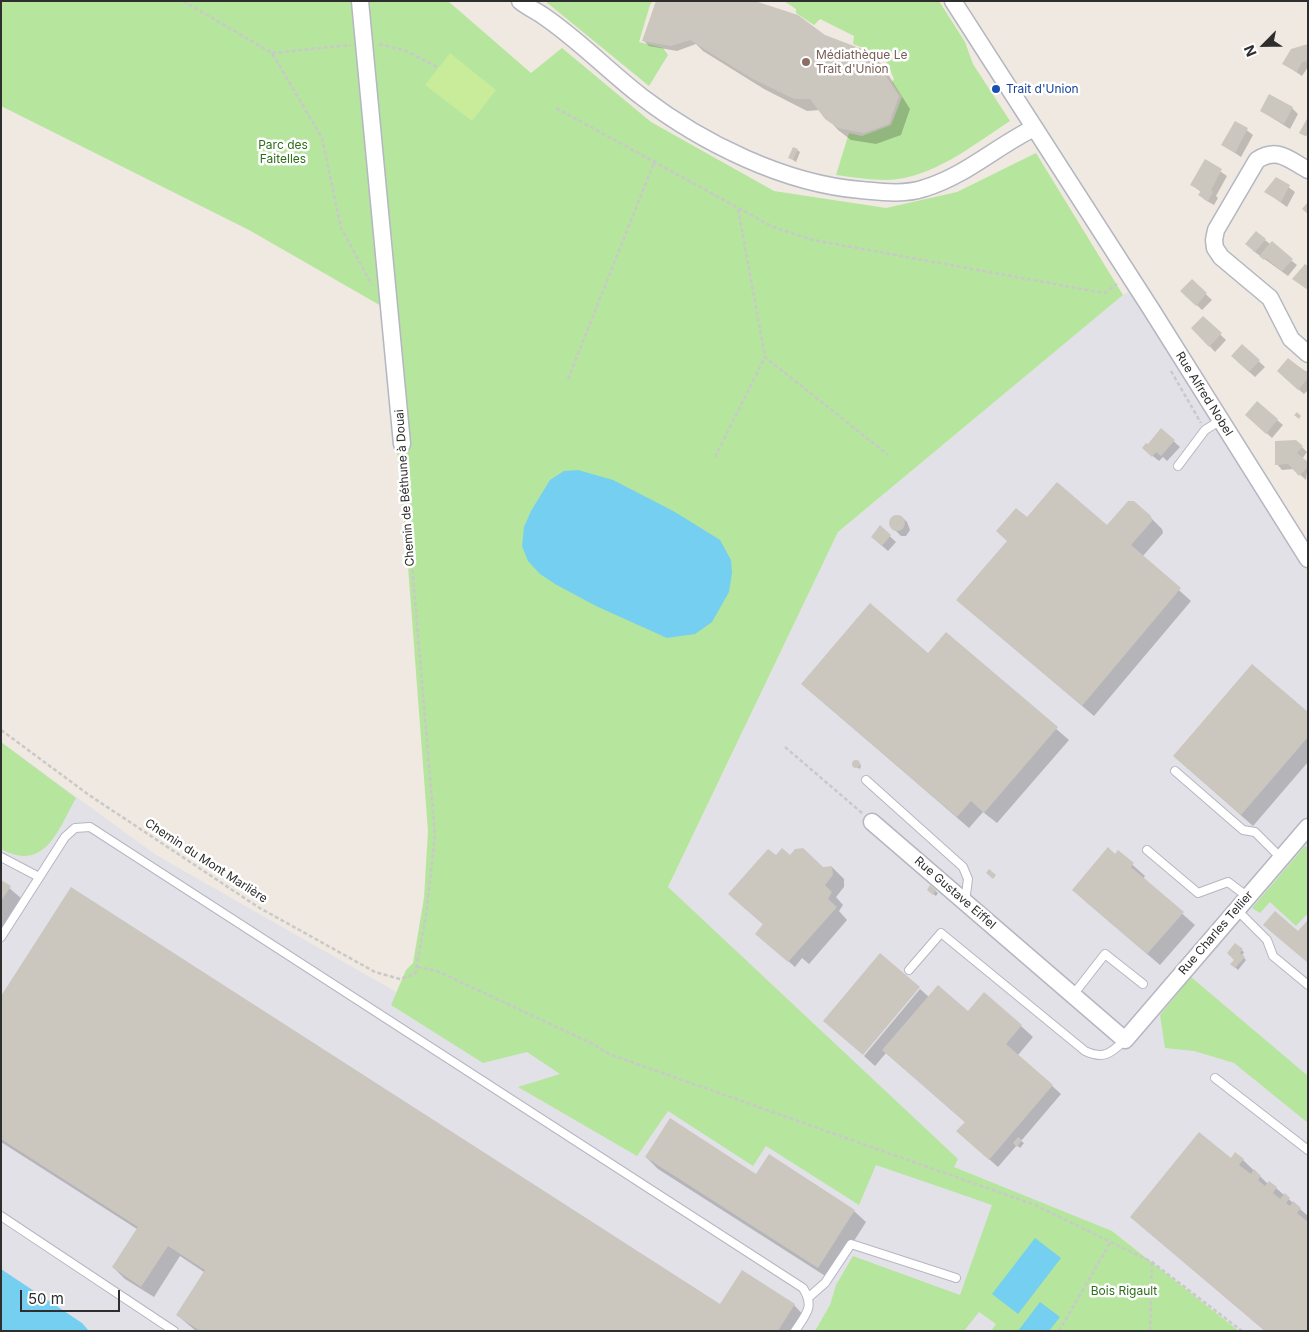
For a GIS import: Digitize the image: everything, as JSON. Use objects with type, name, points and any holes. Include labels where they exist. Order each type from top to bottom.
[{"type":"street","name":"Chemin de Béthune à Douai","points":[[360,1],[402,444]]},
{"type":"street","points":[[520,1],[542,16],[643,98],[681,123],[736,154],[790,176],[821,185],[888,193],[924,189],[956,176],[1002,145],[1034,128]]},
{"type":"street","name":"Rue Alfred Nobel","points":[[953,1],[1130,276],[1308,559]]},
{"type":"street","points":[[1308,170],[1278,153],[1267,154],[1257,160],[1216,230],[1214,240],[1215,248],[1221,257],[1270,298],[1291,339],[1308,354]]},
{"type":"street","name":"Rue Gustave Eiffel","points":[[872,822],[1125,1040]]},
{"type":"street","name":"Rue Charles Tellier","points":[[1125,1040],[1307,830]]},
{"type":"lane","points":[[1178,466],[1205,430],[1221,420]]},
{"type":"lane","points":[[1175,771],[1243,830],[1254,832],[1281,858]]},
{"type":"lane","points":[[866,780],[963,867],[968,879],[965,902]]},
{"type":"lane","points":[[1,937],[65,837],[75,828],[90,827],[803,1288],[809,1297],[810,1307],[795,1331]]},
{"type":"lane","points":[[1147,850],[1198,893],[1228,882],[1248,897]]},
{"type":"lane","points":[[1,857],[39,877]]},
{"type":"lane","points":[[1237,910],[1267,940],[1273,956],[1308,986]]},
{"type":"lane","points":[[909,970],[941,933],[1085,1051],[1095,1056],[1104,1056],[1112,1053],[1125,1040]]},
{"type":"lane","points":[[1073,995],[1105,954],[1143,984]]},
{"type":"lane","points":[[1215,1078],[1308,1150]]},
{"type":"lane","points":[[1,1216],[174,1331]]},
{"type":"lane","points":[[809,1297],[825,1283],[851,1244],[956,1278]]},
{"type":"path","points":[[183,1],[272,53],[322,138],[341,228],[373,287]]},
{"type":"path","points":[[272,53],[378,44],[406,51],[438,67]]},
{"type":"path","points":[[556,108],[655,160],[773,227],[813,240],[924,262],[1104,293],[1130,276]]},
{"type":"path","points":[[568,379],[655,160]]},
{"type":"path","points":[[716,457],[764,357],[737,208]]},
{"type":"path","points":[[764,357],[888,455]]},
{"type":"path","name":"Chemin de Béthune à Douai","points":[[402,444],[434,835],[426,916],[415,974]]},
{"type":"path","name":"Chemin du Mont Marlière","points":[[1,730],[89,796],[258,906],[375,972],[400,979],[415,974]]},
{"type":"path","points":[[785,747],[872,822]]},
{"type":"path","points":[[416,967],[437,971],[593,1044],[609,1054],[1035,1205],[1152,1262],[1242,1331]]},
{"type":"path","points":[[1059,1331],[1110,1243]]},
{"type":"path","points":[[1150,1331],[1152,1262]]},
{"type":"shaded area","points":[[1145,282],[1282,505],[1308,541],[1308,1331],[1239,1331],[1112,1231],[1053,1331],[1,1331],[1,742],[156,855],[398,993],[587,1057],[838,532],[1123,295]]},
{"type":"green space","points":[[1,1],[448,1],[531,73],[562,48],[651,122],[774,191],[886,208],[957,192],[1036,153],[1123,295],[838,532],[668,887],[958,1159],[954,1167],[1112,1231],[1239,1331],[991,1331],[996,1324],[979,1312],[964,1331],[815,1331],[830,1305],[836,1285],[853,1256],[960,1295],[992,1205],[876,1165],[859,1205],[766,1146],[753,1166],[668,1111],[637,1156],[518,1087],[560,1074],[527,1052],[483,1063],[391,1005],[406,970],[413,963],[424,898],[428,831],[407,553],[383,307],[249,230],[1,106]]},
{"type":"green space","points":[[545,1],[653,1],[650,5],[639,42],[663,48],[668,55],[649,86]]},
{"type":"green space","points":[[784,1],[939,1],[965,42],[973,64],[1010,121],[967,150],[920,174],[886,180],[836,175],[849,133],[862,136],[891,125],[902,97],[892,82],[894,79],[883,54],[875,56],[872,51],[853,44],[854,36],[820,19],[814,25],[796,13],[796,9]]},
{"type":"green space","points":[[450,53],[496,90],[472,121],[425,85]]},
{"type":"green space","points":[[1,742],[76,798],[56,835],[39,852],[29,856],[16,855],[1,849]]},
{"type":"green space","points":[[1305,846],[1308,847],[1308,913],[1296,926],[1270,902],[1260,913],[1252,908]]},
{"type":"green space","points":[[1191,977],[1308,1076],[1308,1123],[1234,1063],[1194,1051],[1165,1048],[1160,1015]]},
{"type":"water","points":[[578,470],[613,480],[675,512],[720,540],[731,560],[732,573],[729,592],[712,622],[695,634],[667,638],[596,606],[555,584],[540,574],[528,561],[522,546],[524,527],[531,511],[550,480],[564,471]]},
{"type":"water","points":[[1035,1238],[1061,1258],[1018,1314],[992,1294]]},
{"type":"water","points":[[1,1269],[82,1323],[89,1331],[1,1330]]},
{"type":"water","points":[[1040,1302],[1060,1317],[1049,1331],[1018,1331]]},
{"type":"building","name":"Médiathèque Le Trait d'Union","points":[[656,1],[755,1],[798,15],[825,35],[870,52],[899,96],[889,124],[864,133],[838,128],[825,119],[810,99],[794,99],[751,78],[690,40],[671,46],[642,41]]},
{"type":"building","points":[[1308,44],[1308,61],[1302,62],[1297,72],[1282,64],[1291,49]]},
{"type":"building","points":[[1269,94],[1293,107],[1284,124],[1260,111]]},
{"type":"building","points":[[1308,117],[1308,135],[1305,136],[1299,133]]},
{"type":"building","points":[[1235,121],[1248,128],[1235,153],[1221,145]]},
{"type":"building","points":[[793,147],[798,149],[793,160],[788,158]]},
{"type":"building","points":[[1205,159],[1222,169],[1211,190],[1213,192],[1208,201],[1198,195],[1201,191],[1190,185]]},
{"type":"building","points":[[1276,177],[1290,185],[1281,202],[1264,192]]},
{"type":"building","points":[[1308,202],[1308,214],[1302,209]]},
{"type":"building","points":[[1256,231],[1266,239],[1255,252],[1245,244]]},
{"type":"building","points":[[1272,241],[1293,259],[1282,271],[1266,258],[1264,260],[1259,256]]},
{"type":"building","points":[[1305,264],[1308,266],[1308,290],[1292,279]]},
{"type":"building","points":[[1192,279],[1207,293],[1196,306],[1180,291]]},
{"type":"building","points":[[1203,316],[1222,333],[1209,347],[1191,328]]},
{"type":"building","points":[[1242,344],[1260,360],[1249,372],[1231,356]]},
{"type":"building","points":[[1288,358],[1304,371],[1308,371],[1308,378],[1298,390],[1277,371]]},
{"type":"building","points":[[1257,401],[1278,419],[1266,434],[1245,415]]},
{"type":"building","points":[[1297,412],[1301,416],[1299,419],[1294,415]]},
{"type":"building","points":[[1161,428],[1175,440],[1161,456],[1156,452],[1152,457],[1142,448],[1146,443],[1148,444]]},
{"type":"building","points":[[1296,440],[1303,446],[1297,453],[1308,462],[1308,467],[1299,476],[1288,464],[1275,465],[1275,441]]},
{"type":"building","points":[[1057,482],[1107,525],[1128,501],[1134,501],[1151,516],[1152,521],[1131,545],[1181,588],[1082,706],[956,600],[1007,541],[996,531],[1016,508],[1027,517]]},
{"type":"building","points":[[897,515],[903,517],[905,523],[903,529],[897,531],[891,529],[889,523],[891,517]]},
{"type":"building","points":[[880,525],[891,535],[882,546],[871,537]]},
{"type":"building","points":[[870,603],[928,653],[946,632],[1058,727],[984,813],[971,801],[957,817],[801,684]]},
{"type":"building","points":[[1252,664],[1308,712],[1308,737],[1241,815],[1173,756]]},
{"type":"building","points":[[856,760],[860,764],[856,768],[852,764]]},
{"type":"building","points":[[1108,847],[1115,854],[1118,850],[1134,863],[1131,867],[1184,912],[1147,954],[1072,890]]},
{"type":"building","points":[[782,848],[790,855],[795,849],[803,848],[823,867],[832,866],[833,875],[825,885],[832,892],[828,899],[837,907],[788,962],[755,934],[763,924],[728,894],[768,849],[776,855]]},
{"type":"building","points":[[989,869],[996,875],[993,879],[986,873]]},
{"type":"building","points":[[1,880],[11,886],[1,901]]},
{"type":"building","points":[[930,885],[936,890],[933,895],[927,890]]},
{"type":"building","points":[[71,887],[720,1304],[742,1270],[795,1304],[778,1331],[200,1331],[176,1315],[205,1270],[168,1246],[141,1287],[112,1267],[138,1227],[1,1139],[1,996]]},
{"type":"building","points":[[1275,911],[1298,931],[1308,920],[1308,963],[1263,925]]},
{"type":"building","points":[[1235,943],[1243,949],[1240,953],[1245,957],[1235,968],[1230,964],[1234,960],[1227,953]]},
{"type":"building","points":[[880,953],[920,987],[863,1055],[823,1021]]},
{"type":"building","points":[[938,985],[968,1011],[984,992],[1022,1025],[1006,1044],[1053,1085],[989,1160],[956,1131],[965,1122],[882,1050]]},
{"type":"building","points":[[670,1118],[756,1174],[769,1154],[855,1210],[818,1268],[645,1157]]},
{"type":"building","points":[[1199,1132],[1231,1158],[1235,1152],[1244,1159],[1239,1165],[1251,1174],[1254,1169],[1261,1176],[1258,1180],[1265,1186],[1269,1181],[1277,1187],[1273,1193],[1280,1199],[1285,1193],[1290,1198],[1286,1203],[1290,1206],[1293,1201],[1301,1208],[1297,1213],[1308,1222],[1308,1331],[1265,1331],[1130,1217]]},
{"type":"building","points":[[1018,1137],[1022,1140],[1017,1147],[1013,1143]]},
{"type":"place","name":"Médiathèque Le Trait d'Union","points":[[806,62]]},
{"type":"place","name":"Trait d'Union","points":[[996,89]]},
{"type":"park label","name":"Parc des Faitelles","points":[[283,152]]},
{"type":"park label","name":"Bois Rigault","points":[[1124,1291]]}]
